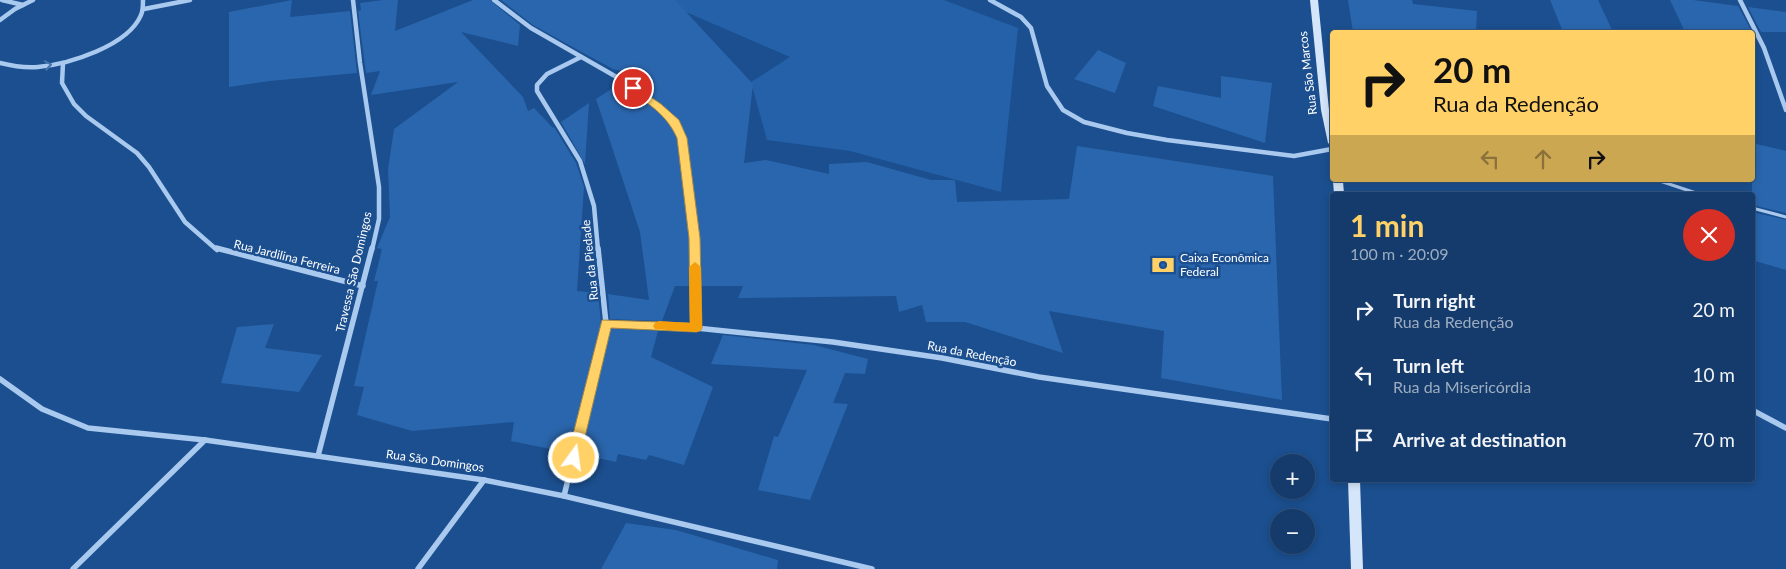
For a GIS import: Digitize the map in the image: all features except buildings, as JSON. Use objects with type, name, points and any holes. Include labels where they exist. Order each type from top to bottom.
[{"type":"main road","name":"Rua São Marcos","points":[[1314,0],[1329,110]]},
{"type":"main road","points":[[1354,482],[1357,569]]},
{"type":"street","points":[[2,0],[23,5]]},
{"type":"street","points":[[0,20],[33,0]]},
{"type":"street","points":[[0,63],[38,67],[63,63],[88,55],[110,45],[128,33],[139,20],[144,9],[143,0]]},
{"type":"street","points":[[144,9],[190,0]]},
{"type":"street","name":"Travessa São Domingos","points":[[318,456],[379,219],[379,187],[360,63],[353,0]]},
{"type":"street","points":[[494,0],[531,28],[620,79],[658,106],[675,122],[682,138],[694,238],[696,328]]},
{"type":"street","points":[[990,0],[1021,17],[1031,28],[1047,86],[1063,110],[1084,122],[1127,133],[1167,140],[1294,156],[1330,149]]},
{"type":"street","points":[[1740,0],[1764,48],[1786,110]]},
{"type":"street","name":"Rua da Piedade","points":[[564,496],[606,323],[594,206],[580,161],[537,91],[537,85],[547,74],[581,57]]},
{"type":"street","name":"Rua Jardilina Ferreira","points":[[63,63],[62,83],[74,104],[86,116],[137,153],[149,167],[185,222],[218,250],[363,286]]},
{"type":"street","name":"Rua da Redenção","points":[[606,323],[696,328],[833,342],[942,358],[1040,378],[1330,419]]},
{"type":"street","name":"Rua São Domingos","points":[[0,379],[42,409],[88,428],[205,440],[484,480],[564,496],[872,569]]},
{"type":"street","points":[[1755,412],[1786,428]]},
{"type":"street","points":[[73,569],[205,440]]},
{"type":"street","points":[[418,569],[484,480]]},
{"type":"lane","points":[[1662,182],[1693,192]]},
{"type":"lane","points":[[1755,209],[1786,217]]},
{"type":"shaded area","points":[[658,0],[944,0],[1018,28],[1001,192],[850,151],[767,140],[751,82],[790,57]]},
{"type":"slow traffic","points":[[659,326],[696,328],[695,267]]},
{"type":"place","name":"Caixa Econômica Federal","points":[[1163,265]]},
{"type":"route","points":[[574,458],[606,323],[696,328],[694,238],[682,138],[675,122],[658,106],[633,88]]}]
